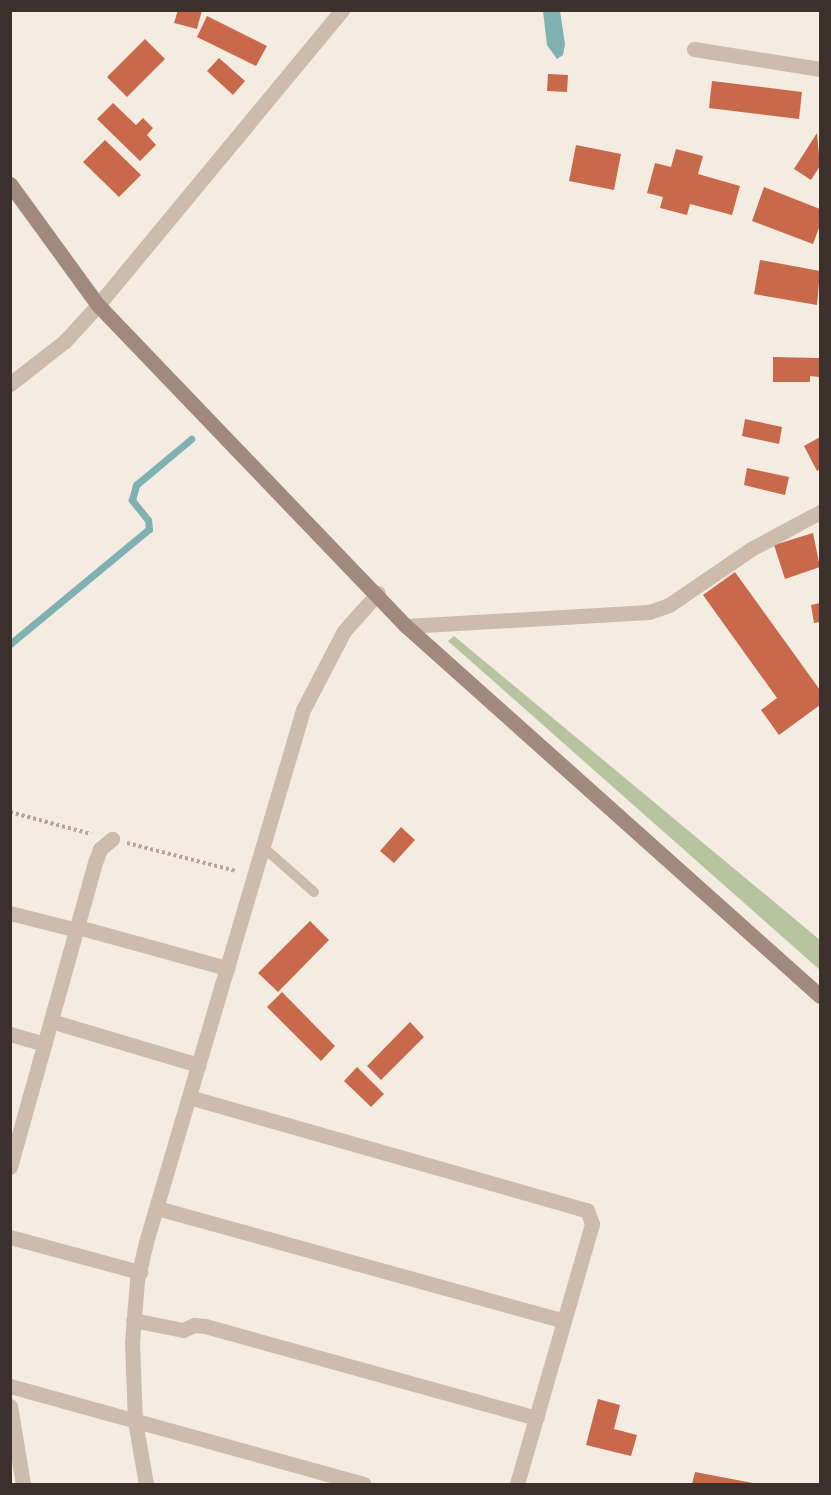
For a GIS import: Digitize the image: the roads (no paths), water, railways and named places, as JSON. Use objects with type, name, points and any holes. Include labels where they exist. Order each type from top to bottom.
[{"type":"main road","points":[[10,184],[98,305],[378,593],[406,626],[820,996]]},
{"type":"street","points":[[10,384],[65,341],[98,305],[342,10]]},
{"type":"street","points":[[694,49],[820,69]]},
{"type":"street","points":[[406,626],[649,612],[669,605],[751,549],[820,512]]},
{"type":"street","points":[[146,1485],[135,1421],[133,1320],[140,1272],[303,710],[344,631],[378,593]]},
{"type":"street","points":[[10,1167],[100,849],[111,839]]},
{"type":"street","points":[[10,913],[227,968]]},
{"type":"street","points":[[51,1021],[199,1065]]},
{"type":"street","points":[[10,1034],[45,1044]]},
{"type":"street","points":[[189,1097],[584,1208],[592,1217],[592,1224],[517,1485]]},
{"type":"street","points":[[157,1208],[564,1321]]},
{"type":"street","points":[[10,1237],[140,1272]]},
{"type":"street","points":[[133,1320],[183,1330],[194,1325],[205,1326],[536,1418]]},
{"type":"street","points":[[10,1386],[364,1485]]},
{"type":"street","points":[[10,1406],[22,1485]]},
{"type":"lane","points":[[263,847],[314,892]]},
{"type":"water","points":[[543,11],[560,11],[565,44],[563,55],[557,59],[547,45]]},
{"type":"waterway","points":[[10,644],[149,529],[148,520],[132,500],[136,485],[191,439]]}]
